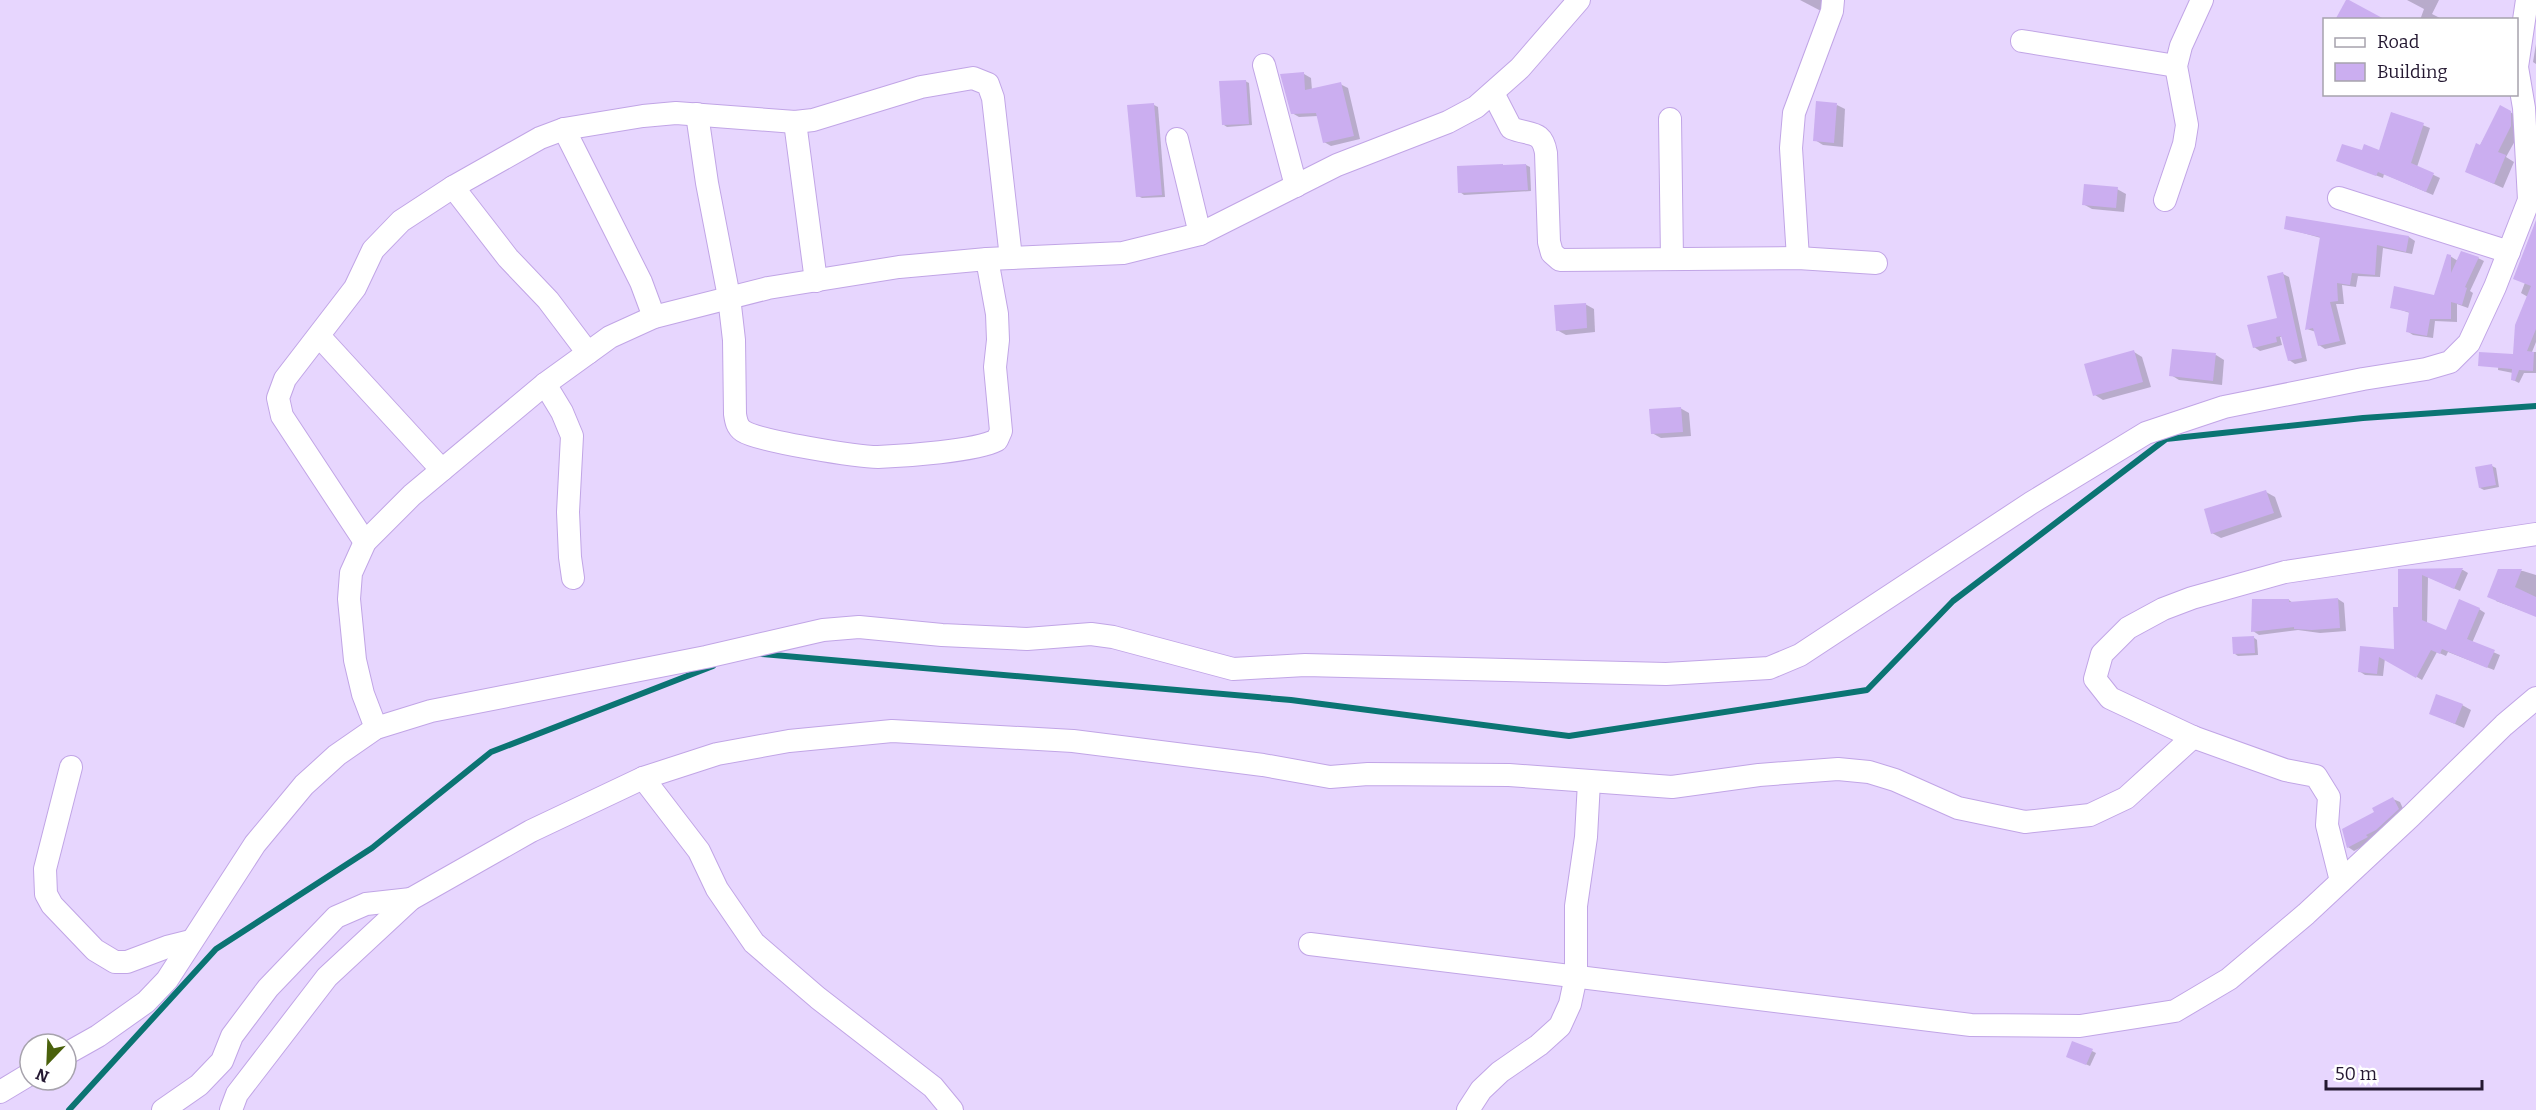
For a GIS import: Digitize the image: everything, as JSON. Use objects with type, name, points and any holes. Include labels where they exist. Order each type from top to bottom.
[{"type":"street","points":[[1798,258],[1791,148],[1794,113],[1832,10],[1833,0]]},
{"type":"street","points":[[2165,200],[2184,144],[2187,125],[2176,66],[2181,46],[2202,0]]},
{"type":"street","points":[[2518,61],[2528,0]]},
{"type":"street","points":[[376,728],[363,694],[355,660],[349,599],[351,573],[365,542],[412,495],[545,384],[610,337],[654,317],[729,297],[816,281],[899,267],[987,259],[1123,253],[1200,234],[1338,165],[1448,122],[1476,107],[1520,68],[1576,1]]},
{"type":"street","points":[[2022,41],[2176,66]]},
{"type":"street","points":[[1264,64],[1296,186]]},
{"type":"street","points":[[78,1047],[146,1002],[167,981],[255,844],[304,785],[337,755],[376,728],[431,711],[706,657],[823,630],[859,627],[942,635],[1027,639],[1091,634],[1113,637],[1233,669],[1254,670],[1305,665],[1666,674],[1769,668],[1800,655],[2031,503],[2146,433],[2224,407],[2363,379],[2427,369],[2450,362],[2469,343],[2529,200],[2524,108],[2518,73]]},
{"type":"street","points":[[365,542],[282,416],[278,398],[285,379],[355,288],[373,250],[401,221],[453,187],[540,138],[564,129],[643,116],[698,114],[795,122],[822,117],[921,87],[973,78],[988,84],[993,98],[1011,258]]},
{"type":"street","points":[[1493,93],[1511,128],[1539,136],[1544,140],[1549,242],[1552,253],[1560,260],[1798,258],[1876,263]]},
{"type":"street","points":[[698,114],[708,193],[729,297],[734,340],[735,414],[741,430],[760,438],[850,455],[877,457],[988,445],[997,440],[1001,431],[995,367],[998,340],[997,314],[987,259]]},
{"type":"street","points":[[1670,119],[1672,259]]},
{"type":"street","points":[[795,122],[816,281]]},
{"type":"street","points":[[564,129],[641,282],[654,317]]},
{"type":"street","points":[[1177,139],[1200,234]]},
{"type":"street","points":[[453,187],[508,258],[548,300],[588,353]]},
{"type":"street","points":[[2339,198],[2509,252]]},
{"type":"street","points":[[320,336],[442,470]]},
{"type":"street","points":[[545,384],[562,412],[572,436],[568,512],[573,578]]},
{"type":"street","points":[[2341,881],[2327,825],[2329,797],[2316,776],[2286,770],[2193,737],[2110,698],[2095,679],[2102,654],[2128,628],[2163,609],[2285,572],[2536,534]]},
{"type":"street","points":[[1310,944],[1971,1025],[2080,1026],[2175,1011],[2229,980],[2341,881],[2504,725],[2536,698]]},
{"type":"street","points":[[231,1110],[237,1094],[327,977],[411,899],[531,831],[643,778],[717,754],[789,741],[892,731],[1073,741],[1263,765],[1329,777],[1368,774],[1509,775],[1672,787],[1759,775],[1848,770],[1869,772],[1895,780],[1958,808],[2025,822],[2090,815],[2126,798],[2193,737]]},
{"type":"street","points":[[71,767],[45,869],[46,894],[52,905],[95,950],[115,962],[127,962],[166,946],[192,941]]},
{"type":"street","points":[[643,778],[699,851],[717,889],[754,943],[818,998],[933,1087],[952,1110]]},
{"type":"street","points":[[1468,1110],[1481,1090],[1500,1072],[1539,1045],[1560,1026],[1570,1004],[1576,976],[1576,906],[1586,837],[1589,782]]},
{"type":"street","points":[[163,1110],[199,1085],[222,1061],[232,1036],[268,988],[336,917],[366,904],[411,899]]},
{"type":"street","points":[[0,1092],[18,1081]]},
{"type":"building","points":[[2346,0],[2349,0],[2382,18],[2336,18]]},
{"type":"building","points":[[1304,72],[1305,90],[1341,82],[1354,136],[1323,143],[1316,113],[1291,114],[1280,74]]},
{"type":"building","points":[[1246,80],[1249,124],[1222,125],[1219,81]]},
{"type":"building","points":[[1816,101],[1837,103],[1834,143],[1813,141]]},
{"type":"building","points":[[1154,103],[1162,195],[1136,197],[1127,105]]},
{"type":"building","points":[[2500,105],[2511,111],[2511,126],[2498,152],[2506,155],[2494,184],[2465,172],[2476,143],[2480,145]]},
{"type":"building","points":[[2391,112],[2424,123],[2411,163],[2434,173],[2426,192],[2378,172],[2376,176],[2336,161],[2342,144],[2362,150],[2364,144],[2379,150]]},
{"type":"building","points":[[1526,164],[1528,190],[1458,193],[1457,166]]},
{"type":"building","points":[[2084,184],[2118,187],[2116,208],[2082,205]]},
{"type":"building","points":[[2286,216],[2409,236],[2406,252],[2377,245],[2375,275],[2352,273],[2350,285],[2337,283],[2338,301],[2330,302],[2340,341],[2318,346],[2313,328],[2305,330],[2320,237],[2284,229]]},
{"type":"building","points":[[2536,220],[2536,329],[2527,351],[2534,352],[2533,371],[2519,370],[2515,381],[2511,380],[2512,369],[2478,366],[2479,352],[2513,354],[2515,325],[2531,286],[2513,279]]},
{"type":"building","points":[[2461,251],[2479,257],[2465,287],[2467,288],[2462,305],[2451,302],[2451,319],[2430,319],[2427,336],[2406,332],[2409,312],[2390,308],[2394,286],[2434,295],[2447,254],[2451,255],[2451,273]]},
{"type":"building","points":[[2283,272],[2302,358],[2288,361],[2281,336],[2276,337],[2277,342],[2253,348],[2247,325],[2277,318],[2267,276]]},
{"type":"building","points":[[1586,303],[1587,328],[1556,331],[1554,305]]},
{"type":"building","points":[[2172,349],[2216,353],[2213,381],[2169,376]]},
{"type":"building","points":[[2134,350],[2143,382],[2093,396],[2084,364]]},
{"type":"building","points":[[1681,407],[1683,432],[1651,434],[1649,409]]},
{"type":"building","points":[[2492,464],[2496,485],[2479,488],[2475,467]]},
{"type":"building","points":[[2266,490],[2274,513],[2211,534],[2204,509]]},
{"type":"building","points":[[2463,568],[2454,589],[2422,575],[2422,620],[2446,630],[2459,599],[2480,608],[2467,639],[2495,650],[2487,668],[2442,649],[2440,654],[2431,650],[2416,678],[2379,657],[2377,674],[2358,672],[2360,646],[2394,649],[2393,607],[2398,607],[2398,569]]},
{"type":"building","points":[[2498,569],[2522,569],[2515,587],[2536,597],[2536,617],[2487,597]]},
{"type":"building","points":[[2338,598],[2340,628],[2312,630],[2294,629],[2294,627],[2251,632],[2252,599],[2289,599],[2289,602]]},
{"type":"building","points":[[2254,636],[2255,653],[2233,654],[2232,637]]},
{"type":"building","points":[[2436,694],[2463,704],[2455,724],[2429,714]]},
{"type":"building","points":[[2393,797],[2399,809],[2376,830],[2366,835],[2368,837],[2347,848],[2342,829],[2374,812],[2372,808]]},
{"type":"building","points":[[2072,1041],[2093,1049],[2086,1065],[2066,1057]]},
{"type":"waterway","points":[[762,654],[1291,700],[1569,736],[1867,690],[1953,601],[2166,439],[2363,418],[2536,406]]},
{"type":"waterway","points":[[69,1110],[216,949],[372,848],[491,752],[713,666]]}]
